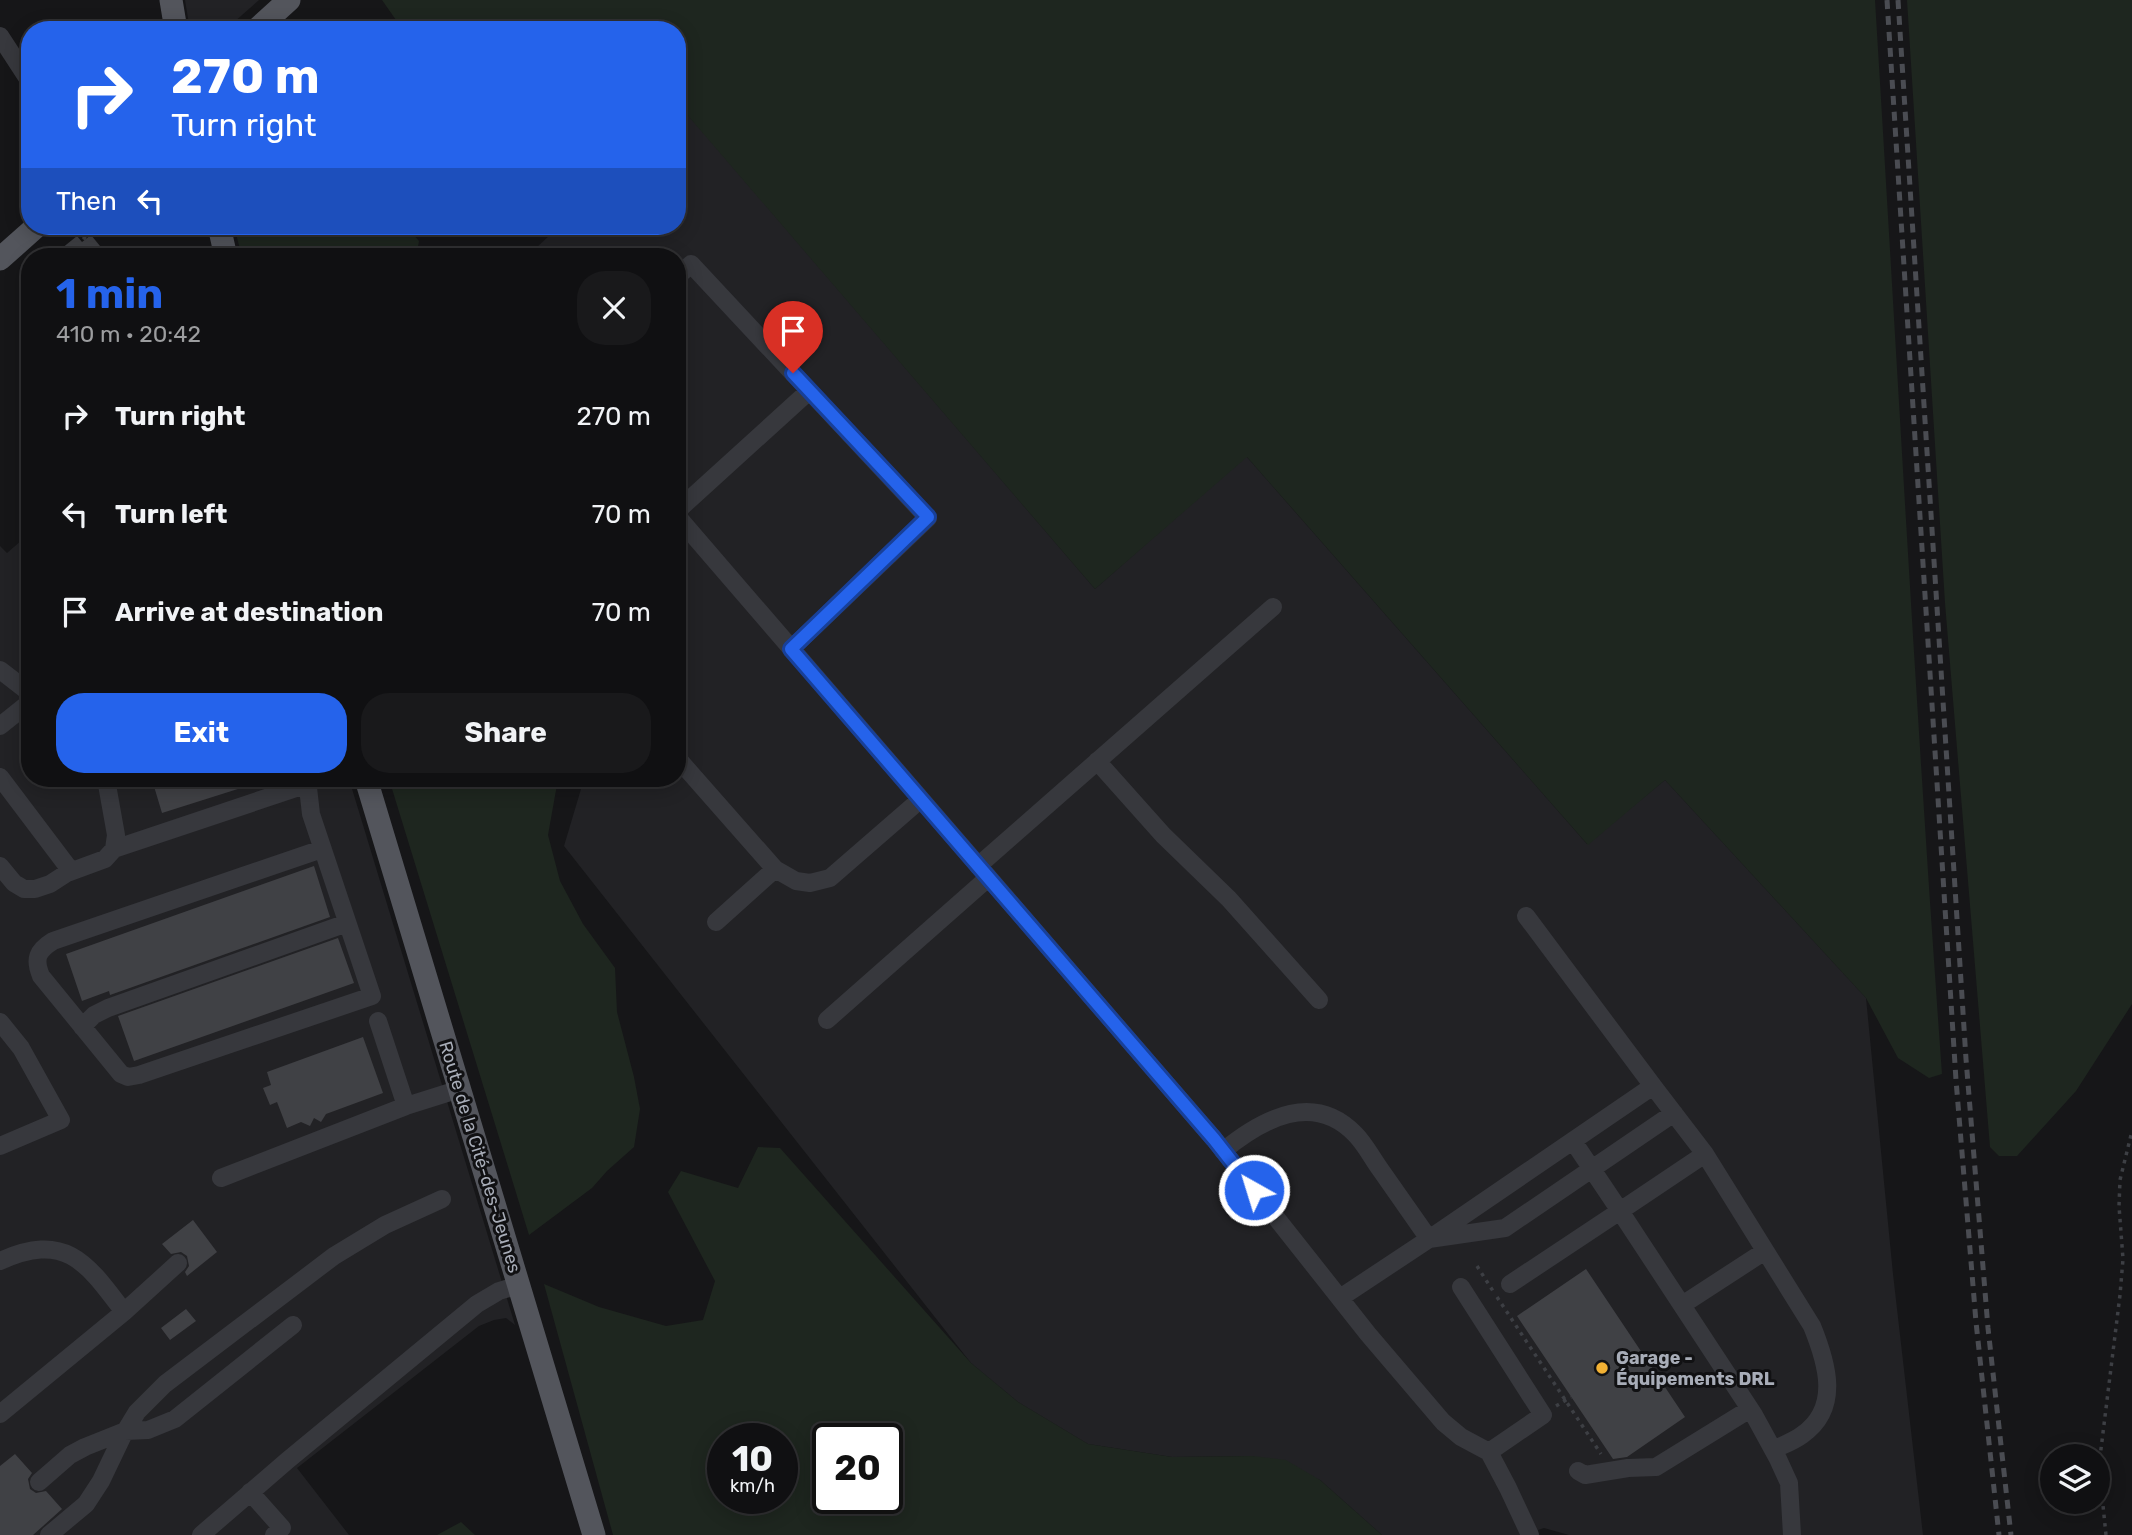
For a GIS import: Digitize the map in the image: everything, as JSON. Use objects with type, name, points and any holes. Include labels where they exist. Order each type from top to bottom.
[{"type":"main road","points":[[266,21],[289,0]]},
{"type":"main road","points":[[0,259],[27,235]]},
{"type":"main road","name":"Route de la Cité-des-Jeunes","points":[[368,787],[594,1535]]},
{"type":"lane","points":[[0,36],[21,68]]},
{"type":"lane","points":[[686,269],[691,264],[928,517],[791,649]]},
{"type":"lane","points":[[686,503],[809,391]]},
{"type":"lane","points":[[686,526],[1223,1151],[1443,1422],[1461,1437],[1489,1452],[1530,1535]]},
{"type":"lane","points":[[827,1020],[1097,761],[1273,607]]},
{"type":"lane","points":[[0,670],[21,687]]},
{"type":"lane","points":[[0,726],[21,709]]},
{"type":"lane","points":[[1097,761],[1163,835],[1229,899],[1319,1000]]},
{"type":"lane","points":[[686,768],[775,869],[796,881],[810,883],[830,877],[921,799]]},
{"type":"lane","points":[[0,778],[71,871]]},
{"type":"lane","points":[[107,787],[116,835],[114,849]]},
{"type":"lane","points":[[0,866],[14,883],[24,889],[35,889],[50,884],[71,871],[105,859],[114,849],[291,787]]},
{"type":"lane","points":[[309,787],[311,814],[372,996],[128,1077],[121,1074],[82,1027],[41,976],[37,967],[37,957],[42,948],[53,941],[322,849]]},
{"type":"lane","points":[[716,922],[775,869]]},
{"type":"lane","points":[[1526,916],[1705,1154],[1812,1326],[1823,1353],[1828,1382],[1825,1408],[1815,1424],[1802,1435],[1773,1450]]},
{"type":"lane","points":[[82,1027],[94,1015],[108,1008],[347,923]]},
{"type":"lane","points":[[378,1021],[406,1106]]},
{"type":"lane","points":[[0,1022],[21,1048],[61,1120],[0,1146]]},
{"type":"lane","points":[[1340,1297],[1653,1086]]},
{"type":"lane","points":[[221,1178],[406,1106],[460,1089]]},
{"type":"lane","points":[[1223,1151],[1245,1133],[1289,1113],[1316,1112],[1338,1120],[1356,1135],[1429,1239]]},
{"type":"lane","points":[[1429,1239],[1505,1228],[1674,1114]]},
{"type":"lane","points":[[1573,1141],[1750,1409],[1773,1450],[1789,1483],[1793,1535]]},
{"type":"lane","points":[[1510,1284],[1705,1154]]},
{"type":"lane","points":[[49,1535],[94,1494],[137,1412],[164,1384],[299,1281],[360,1239],[442,1199]]},
{"type":"lane","points":[[0,1261],[39,1250],[60,1250],[81,1262],[96,1275],[124,1312]]},
{"type":"lane","points":[[1682,1306],[1765,1251]]},
{"type":"lane","points":[[0,1414],[124,1312],[178,1263]]},
{"type":"lane","points":[[201,1535],[477,1304],[499,1291],[519,1285]]},
{"type":"lane","points":[[1461,1287],[1543,1415],[1489,1452]]},
{"type":"lane","points":[[39,1482],[70,1455],[85,1447],[125,1431],[148,1430],[175,1419],[293,1325]]},
{"type":"lane","points":[[1578,1471],[1585,1475],[1628,1468],[1656,1467],[1750,1409]]},
{"type":"lane","points":[[250,1492],[282,1528],[274,1535]]},
{"type":"path","points":[[86,239],[84,238],[87,235]]},
{"type":"path","points":[[2106,1535],[2100,1457],[2123,1259],[2120,1180],[2132,1131]]},
{"type":"path","points":[[1477,1266],[1607,1464]]},
{"type":"path","points":[[1565,1399],[1571,1397]]},
{"type":"shaded area","points":[[185,0],[259,0],[235,21],[188,21]]},
{"type":"shaded area","points":[[382,0],[1875,0],[1942,1074],[1929,1078],[1898,1058],[1866,998],[1665,780],[1588,845],[1247,457],[1095,589],[686,113],[686,21],[397,21]]},
{"type":"shaded area","points":[[1907,0],[2132,0],[2132,1004],[2076,1091],[2017,1156],[1999,1156],[1990,1147],[1945,603]]},
{"type":"shaded area","points":[[686,112],[1095,589],[1246,456],[1587,844],[1665,780],[1866,998],[1893,1274],[1923,1535],[1569,1535],[1544,1528],[1523,1535],[1382,1535],[1320,1480],[1252,1456],[1172,1457],[1088,1444],[1018,1402],[971,1363],[564,846],[582,787],[686,787],[686,248],[536,248],[550,235],[686,235]]},
{"type":"shaded area","points":[[236,235],[414,235],[419,241],[418,248],[240,248]]},
{"type":"shaded area","points":[[21,541],[21,787],[351,787],[515,1325],[506,1318],[479,1326],[297,1468],[349,1535],[0,1535],[0,546],[7,553]]},
{"type":"shaded area","points":[[391,787],[557,787],[548,835],[560,881],[583,924],[615,968],[617,1012],[640,1109],[634,1147],[592,1188],[529,1235]]},
{"type":"shaded area","points":[[758,1147],[780,1148],[971,1363],[1018,1402],[1088,1444],[1172,1457],[1252,1456],[1286,1460],[1320,1480],[1382,1535],[613,1535],[544,1284],[599,1307],[666,1326],[703,1320],[715,1281],[668,1192],[681,1171],[738,1188]]},
{"type":"shaded area","points":[[461,1522],[475,1535],[437,1535]]},
{"type":"building","points":[[91,235],[102,248],[62,248],[77,236],[82,242]]},
{"type":"building","points":[[154,787],[244,787],[162,813]]},
{"type":"building","points":[[314,866],[330,917],[110,995],[109,991],[82,1001],[66,954]]},
{"type":"building","points":[[338,938],[354,983],[134,1061],[118,1016]]},
{"type":"building","points":[[363,1037],[383,1093],[326,1114],[321,1122],[314,1118],[310,1126],[301,1122],[287,1128],[277,1102],[270,1105],[263,1088],[271,1085],[267,1072]]},
{"type":"building","points":[[193,1220],[217,1252],[187,1276],[187,1256],[181,1252],[171,1254],[162,1244]]},
{"type":"building","name":"Garage - Équipements DRL","points":[[1586,1269],[1685,1417],[1627,1457],[1613,1459],[1517,1316]]},
{"type":"building","points":[[186,1309],[196,1321],[170,1340],[161,1328]]},
{"type":"building","points":[[15,1454],[32,1473],[28,1479],[30,1489],[36,1493],[46,1491],[62,1509],[33,1535],[0,1535],[0,1466]]},
{"type":"railway","points":[[1887,0],[1956,1080],[1976,1322],[1999,1535]]},
{"type":"railway","points":[[1898,0],[1966,1059],[1988,1328],[2011,1535]]},
{"type":"place","name":"Garage - Équipements DRL","points":[[1602,1368]]},
{"type":"route","points":[[793,373],[928,517],[791,649],[1214,1139],[1254,1190]]}]
